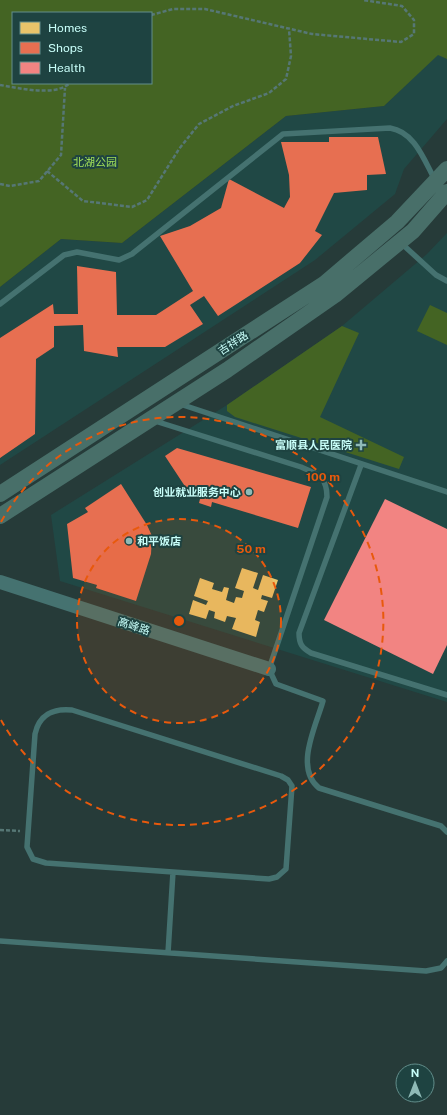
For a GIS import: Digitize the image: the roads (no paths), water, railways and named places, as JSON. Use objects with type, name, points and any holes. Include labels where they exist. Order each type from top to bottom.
[{"type":"main road","name":"吉祥路","points":[[0,494],[324,284],[397,222],[447,169]]},
{"type":"main road","name":"吉祥路","points":[[0,516],[176,402],[335,295],[412,231],[447,192]]},
{"type":"street","name":"高峰路","points":[[0,582],[269,669]]},
{"type":"lane","points":[[0,304],[64,255],[76,252],[119,260],[132,254],[283,134],[390,128],[400,129],[411,138],[436,180]]},
{"type":"lane","points":[[399,242],[436,275],[447,281]]},
{"type":"lane","points":[[176,402],[361,465],[447,492]]},
{"type":"lane","points":[[149,419],[301,467],[316,473],[327,486],[327,497],[269,669],[276,684],[324,701],[309,748],[309,774],[314,784],[319,788],[441,826],[447,832]]},
{"type":"lane","points":[[361,465],[299,633],[299,642],[303,649],[311,653],[447,694]]},
{"type":"lane","points":[[54,710],[72,710],[281,776],[288,780],[292,786],[292,793],[287,863],[283,874],[270,879],[174,872],[39,862],[29,853],[27,847],[37,726],[47,713],[54,710]]},
{"type":"lane","points":[[168,953],[174,872]]},
{"type":"lane","points":[[0,941],[426,971],[441,968],[447,961]]},
{"type":"place","name":"富顺县人民医院","points":[[361,445]]},
{"type":"place","name":"创业就业服务中心","points":[[249,492]]},
{"type":"place","name":"和平饭店","points":[[129,541]]},
{"type":"park label","name":"北湖公园","points":[[95,162]]}]
